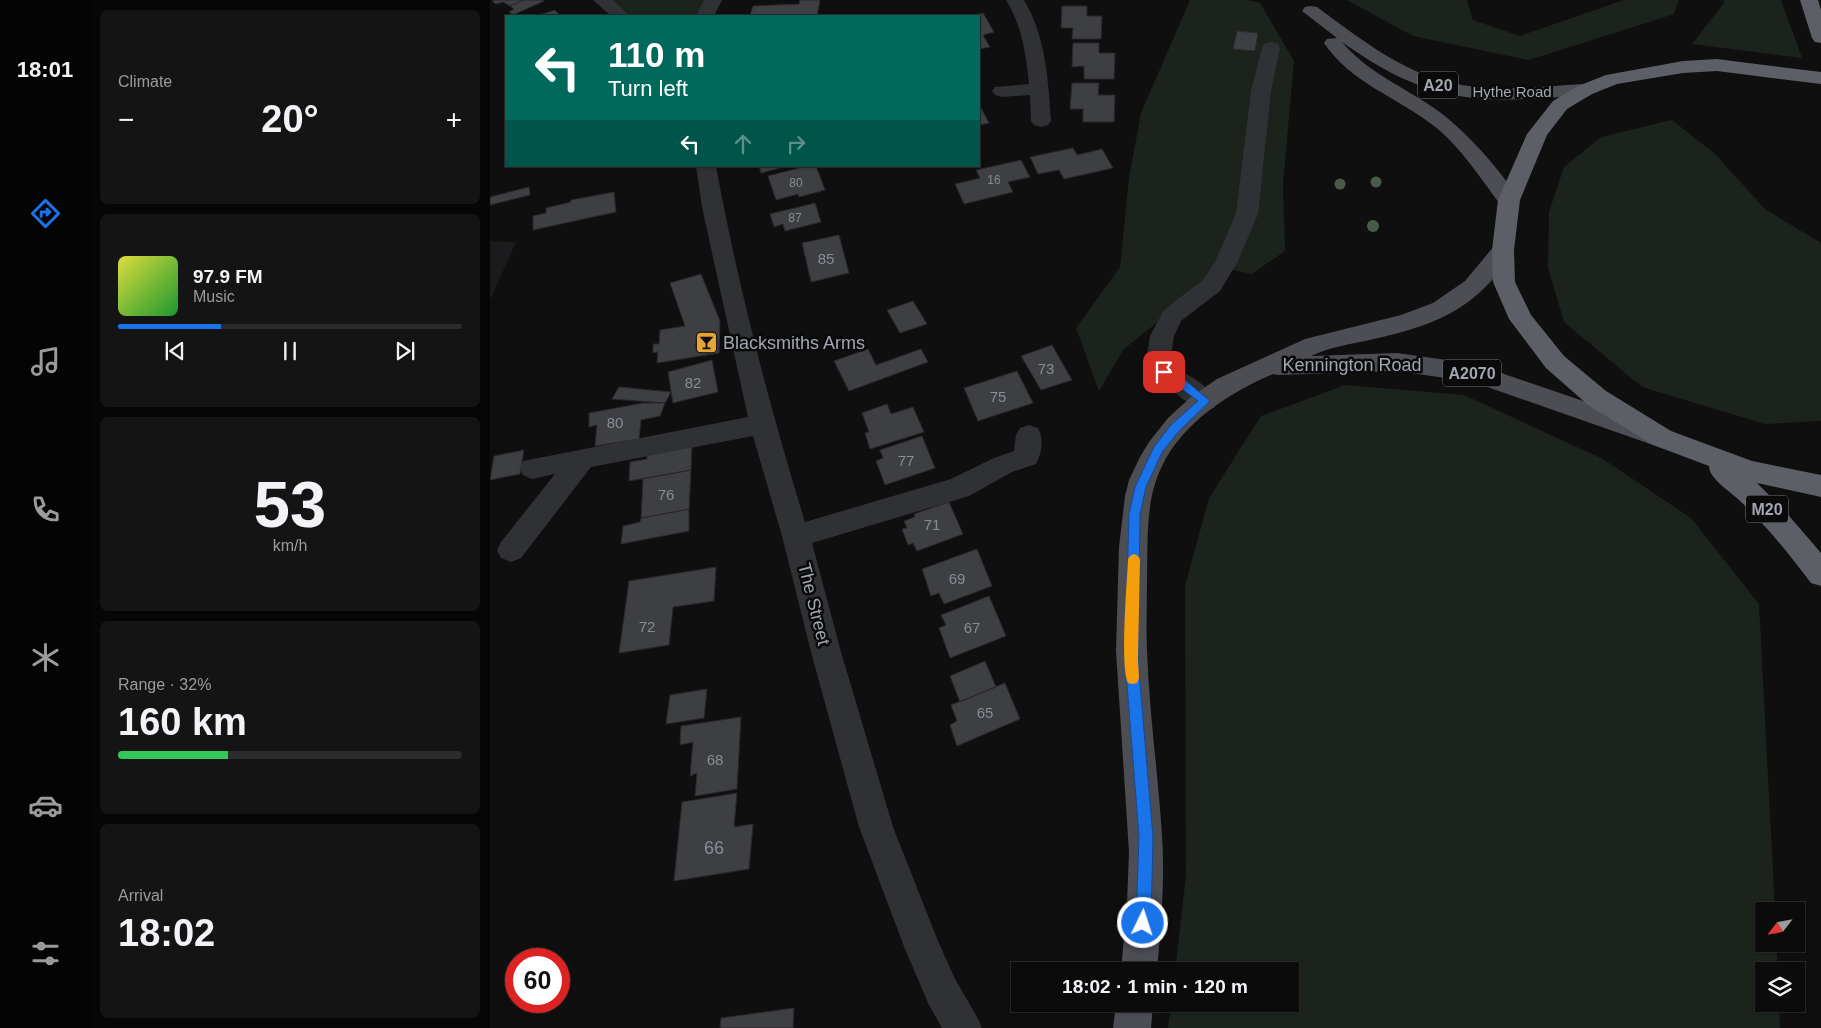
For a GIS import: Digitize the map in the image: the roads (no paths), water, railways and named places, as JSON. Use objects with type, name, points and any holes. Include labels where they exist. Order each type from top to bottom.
[{"type":"highway","points":[[1809,0],[1821,38]]},
{"type":"highway","points":[[1813,484],[1750,471],[1704,455],[1662,438],[1597,398],[1555,362],[1521,319],[1504,282],[1504,250],[1509,200],[1542,126],[1560,105],[1585,90],[1613,79],[1642,72],[1717,65],[1821,78]]},
{"type":"highway","name":"M20","points":[[1704,455],[1748,489],[1783,524],[1821,574]]},
{"type":"main road","name":"Hythe Road","points":[[1308,6],[1391,66],[1421,80],[1450,89],[1481,93],[1585,90]]},
{"type":"main road","name":"Hythe Road","points":[[1308,6],[1339,51],[1372,80],[1410,101],[1450,129],[1509,200]]},
{"type":"main road","name":"Kennington Road","points":[[1140,962],[1145,906],[1146,837],[1131,659],[1135,514],[1140,487],[1157,450],[1175,428],[1205,401],[1226,386],[1252,372],[1271,366],[1315,342],[1400,325],[1432,315],[1475,288],[1504,250]]},
{"type":"main road","name":"Kennington Road","points":[[1271,366],[1397,362],[1475,373],[1662,438]]},
{"type":"main road","points":[[1132,1028],[1134,1012]]},
{"type":"street","points":[[602,0],[620,15]]},
{"type":"street","points":[[706,15],[713,0]]},
{"type":"street","points":[[1015,0],[1022,10],[1029,33],[1039,89],[1042,121]]},
{"type":"street","points":[[1205,401],[1164,372],[1159,355],[1162,336],[1172,316],[1212,285],[1226,263],[1247,214],[1261,91],[1271,48]]},
{"type":"street","points":[[1002,91],[1039,89]]},
{"type":"street","name":"The Street","points":[[706,167],[715,216],[762,424],[796,536],[826,652],[876,827],[922,949],[942,992],[963,1028]]},
{"type":"street","points":[[532,468],[762,424]]},
{"type":"street","points":[[796,536],[958,488],[1003,465],[1027,457],[1029,435]]},
{"type":"street","points":[[511,550],[583,458]]},
{"type":"place","name":"Blacksmiths Arms","points":[[707,343]]}]
